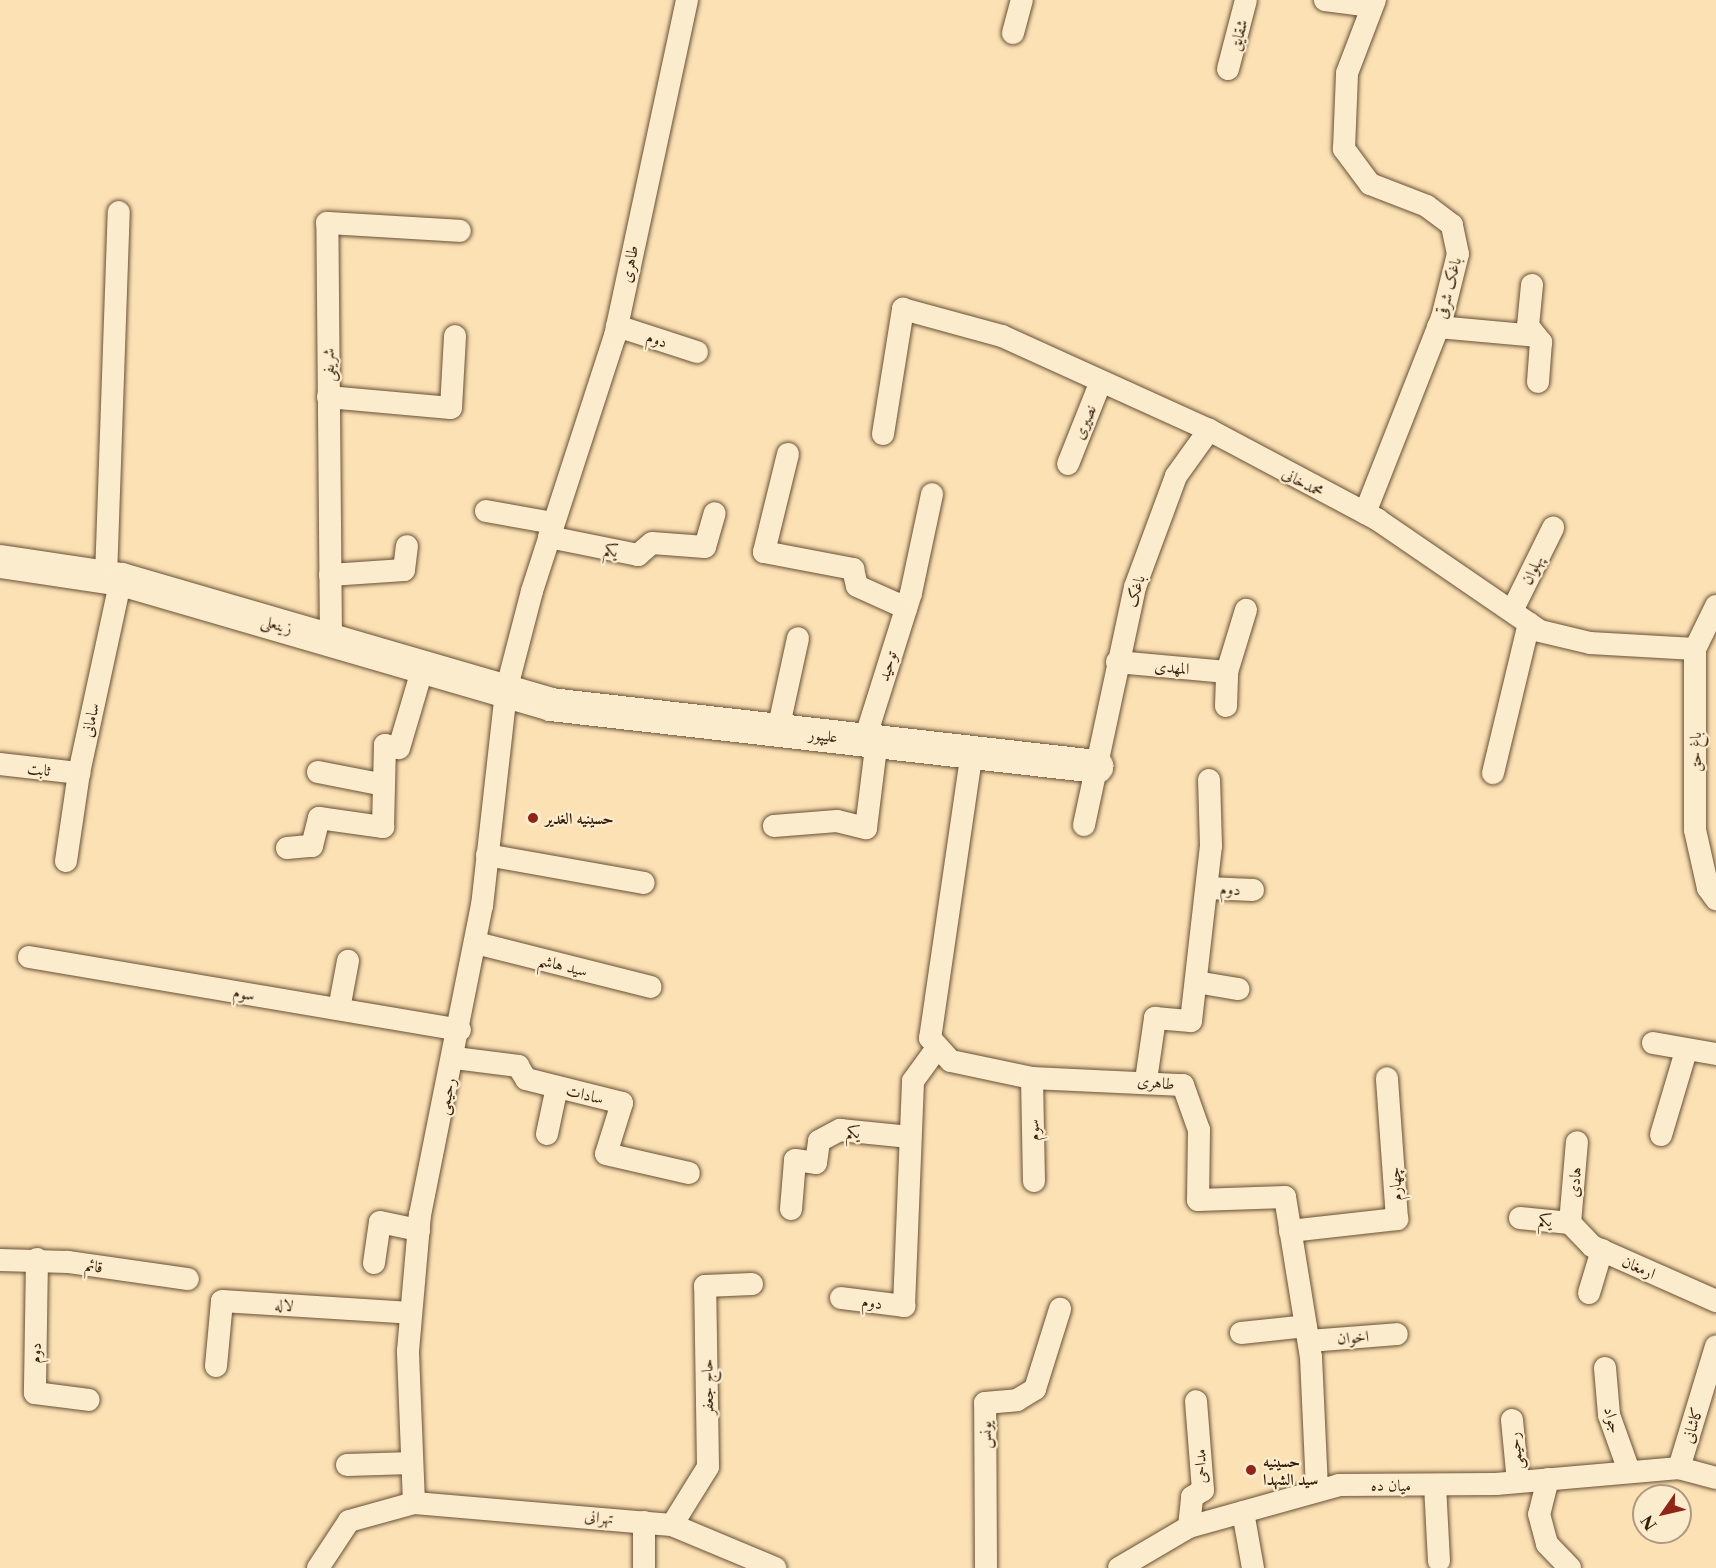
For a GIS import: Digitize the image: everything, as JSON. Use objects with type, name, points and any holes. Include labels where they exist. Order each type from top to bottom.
[{"type":"street","name":"طاهری","points":[[506,691],[551,530],[617,326],[687,0]]},
{"type":"street","points":[[1013,33],[1022,0]]},
{"type":"street","name":"شقایق","points":[[1228,69],[1246,0]]},
{"type":"street","points":[[1325,0],[1372,3]]},
{"type":"street","name":"باغک شرقی","points":[[1365,513],[1438,327],[1458,254],[1452,225],[1427,206],[1370,184],[1344,149],[1347,73],[1372,3]]},
{"type":"street","name":"سامانی","points":[[66,861],[113,578],[119,212]]},
{"type":"street","name":"شریفی","points":[[331,640],[327,223],[460,231]]},
{"type":"street","points":[[1532,285],[1528,326],[1541,342],[1538,382]]},
{"type":"street","name":"محمدخانی","points":[[883,434],[903,309],[1002,336],[1209,430],[1365,513],[1521,617],[1590,643],[1695,649]]},
{"type":"street","name":"دوم","points":[[617,326],[697,352]]},
{"type":"street","points":[[1438,327],[1536,336]]},
{"type":"street","points":[[328,397],[451,408],[454,336]]},
{"type":"street","name":"نصیری","points":[[1068,464],[1101,381]]},
{"type":"street","name":"باغک","points":[[1084,825],[1117,662],[1135,587],[1176,476],[1209,430]]},
{"type":"street","points":[[788,454],[764,552],[853,569],[857,586],[908,600]]},
{"type":"street","name":"توحید","points":[[774,826],[837,821],[866,828],[871,740],[908,600],[932,494]]},
{"type":"street","points":[[486,511],[551,530]]},
{"type":"street","name":"یکم","points":[[551,530],[638,555],[652,543],[705,547],[715,513]]},
{"type":"street","name":"پهلوان","points":[[1494,774],[1521,617],[1553,528]]},
{"type":"street","points":[[330,575],[404,570],[407,546]]},
{"type":"street","name":"زینعلی","points":[[0,561],[113,578],[550,704]]},
{"type":"street","name":"باغ حق","points":[[1716,606],[1695,649],[1695,831],[1708,888],[1716,899]]},
{"type":"street","points":[[1226,706],[1227,672],[1246,609]]},
{"type":"street","points":[[778,729],[798,638]]},
{"type":"street","name":"المهدی","points":[[1117,662],[1227,672]]},
{"type":"street","points":[[287,848],[312,846],[319,818],[383,827],[385,746],[399,748],[423,667]]},
{"type":"street","name":"رحیمی","points":[[414,1503],[411,1313],[419,1230],[455,1058],[476,943],[506,691]]},
{"type":"street","name":"علیپور","points":[[550,704],[1095,765]]},
{"type":"street","points":[[910,1137],[913,1081],[936,1049],[930,1038],[972,751]]},
{"type":"street","name":"ثابت","points":[[0,764],[79,773]]},
{"type":"street","points":[[318,772],[384,785]]},
{"type":"street","points":[[1146,1080],[1155,1018],[1191,1021],[1207,888],[1209,780]]},
{"type":"street","points":[[488,855],[644,883]]},
{"type":"street","name":"دوم","points":[[1207,888],[1253,890]]},
{"type":"street","name":"سید هاشم","points":[[476,943],[651,987]]},
{"type":"street","name":"سوم","points":[[28,957],[460,1030]]},
{"type":"street","points":[[339,1009],[348,961]]},
{"type":"street","points":[[1196,982],[1238,989]]},
{"type":"street","points":[[1653,1044],[1716,1054]]},
{"type":"street","name":"طاهری","points":[[936,1049],[951,1061],[1032,1078],[1146,1080],[1183,1085],[1199,1130],[1198,1200],[1285,1197],[1307,1334],[1317,1491]]},
{"type":"street","points":[[1660,1135],[1686,1050]]},
{"type":"street","name":"سادات","points":[[455,1058],[518,1066],[526,1079],[622,1103],[606,1154],[689,1173]]},
{"type":"street","name":"سوم","points":[[1032,1078],[1035,1181]]},
{"type":"street","name":"چهارم","points":[[1290,1231],[1397,1219],[1387,1078]]},
{"type":"street","points":[[547,1134],[557,1087]]},
{"type":"street","name":"یکم","points":[[791,1209],[795,1160],[816,1163],[819,1141],[840,1130],[910,1137]]},
{"type":"street","name":"دوم","points":[[841,1298],[904,1306],[910,1137]]},
{"type":"street","name":"هادی","points":[[1570,1223],[1577,1142]]},
{"type":"street","name":"یکم","points":[[1520,1218],[1570,1223]]},
{"type":"street","points":[[374,1263],[380,1222],[419,1230]]},
{"type":"street","name":"ارمغان","points":[[1570,1223],[1576,1235],[1602,1250],[1716,1301]]},
{"type":"street","points":[[1589,1293],[1602,1250]]},
{"type":"street","name":"دوم","points":[[36,1258],[35,1393],[89,1400]]},
{"type":"street","name":"قائم","points":[[0,1260],[36,1258],[188,1279]]},
{"type":"street","name":"حاج جعفر","points":[[672,1525],[708,1467],[705,1286],[752,1284]]},
{"type":"street","name":"لاله","points":[[216,1366],[222,1301],[411,1313]]},
{"type":"street","name":"یونس","points":[[986,1568],[985,1403],[1017,1400],[1035,1389],[1060,1309]]},
{"type":"street","name":"اخوان","points":[[1241,1333],[1397,1334]]},
{"type":"street","name":"کاشانی","points":[[1679,1468],[1716,1346]]},
{"type":"street","name":"جواد","points":[[1605,1368],[1609,1415],[1629,1471]]},
{"type":"street","name":"مداحی","points":[[1189,1527],[1192,1497],[1203,1490],[1196,1401]]},
{"type":"street","name":"رحیمی","points":[[1512,1420],[1518,1482]]},
{"type":"street","points":[[347,1465],[412,1463]]},
{"type":"street","name":"میان ده","points":[[1119,1568],[1189,1527],[1339,1485],[1518,1482],[1679,1468],[1716,1478]]},
{"type":"street","points":[[1548,1479],[1539,1514],[1547,1544],[1570,1568]]},
{"type":"street","points":[[1435,1485],[1439,1561]]},
{"type":"street","points":[[318,1568],[349,1521],[414,1503]]},
{"type":"street","name":"تهرانی","points":[[414,1503],[672,1525],[775,1568]]},
{"type":"street","points":[[1243,1512],[1253,1568]]},
{"type":"street","points":[[644,1522],[644,1568]]},
{"type":"place","name":"حسینیه الغدیر","points":[[533,818]]},
{"type":"place","name":"حسینیه سید الشهدا","points":[[1251,1470]]}]
